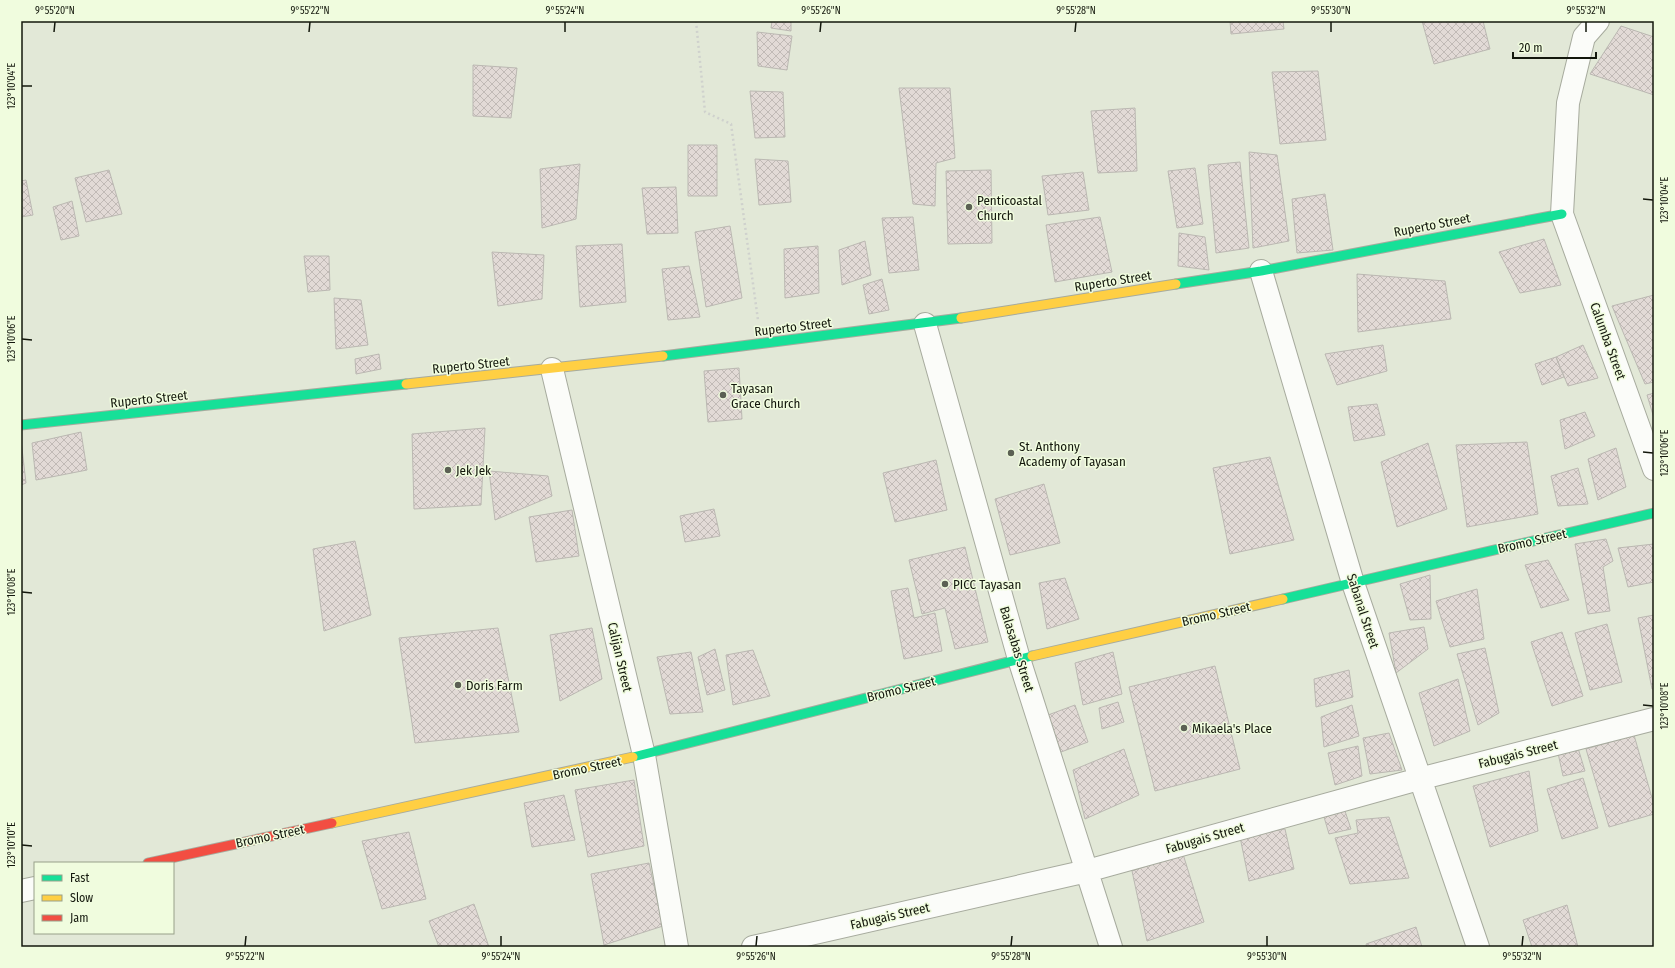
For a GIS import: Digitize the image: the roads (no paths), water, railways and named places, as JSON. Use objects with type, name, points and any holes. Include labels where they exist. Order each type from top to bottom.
[{"type":"street","points":[[1562,214],[1568,103],[1584,37],[1598,21]]},
{"type":"street","name":"Ruperto Street","points":[[21,425],[552,369],[925,324],[1261,271],[1562,214]]},
{"type":"street","name":"Calumba Street","points":[[1562,214],[1654,469]]},
{"type":"street","name":"Sabanal Street","points":[[1261,271],[1353,583],[1419,779],[1478,947]]},
{"type":"street","name":"Balasabas Street","points":[[925,324],[1019,658],[1111,947]]},
{"type":"street","name":"Calijan Street","points":[[552,369],[644,755],[677,947]]},
{"type":"street","name":"Bromo Street","points":[[153,862],[644,755],[1019,658],[1353,583],[1654,513]]},
{"type":"street","name":"Fabugais Street","points":[[753,947],[1087,871],[1419,779],[1654,719]]},
{"type":"street","points":[[21,891],[34,888]]},
{"type":"place","name":"Penticoastal Church","points":[[969,207]]},
{"type":"place","name":"Tayasan Grace Church","points":[[723,395]]},
{"type":"place","name":"St. Anthony Academy of Tayasan","points":[[1011,453]]},
{"type":"place","name":"Jek Jek","points":[[448,470]]},
{"type":"place","name":"PICC Tayasan","points":[[945,584]]},
{"type":"place","name":"Doris Farm","points":[[458,685]]},
{"type":"place","name":"Mikaela's Place","points":[[1184,728]]}]
